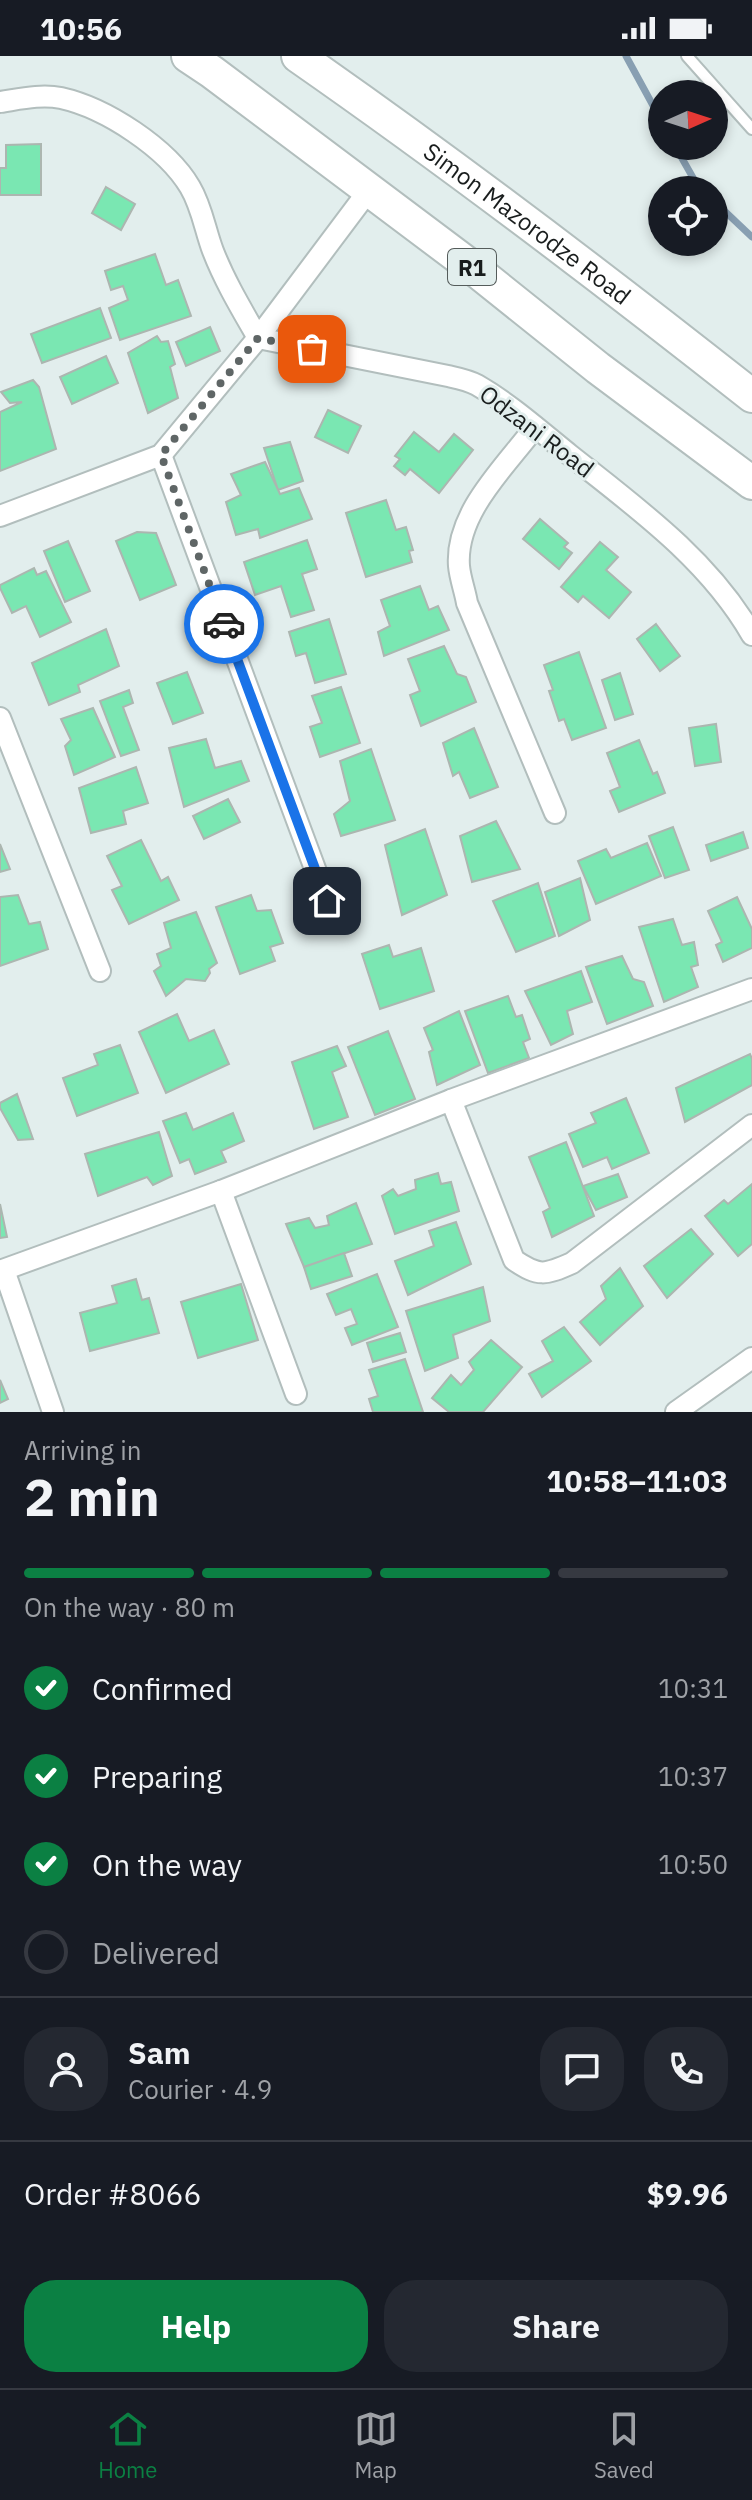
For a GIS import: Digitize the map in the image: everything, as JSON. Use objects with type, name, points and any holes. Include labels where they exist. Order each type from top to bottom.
[{"type":"highway","name":"R1","points":[[188,56],[473,268],[598,368],[752,483]]},
{"type":"highway","name":"Simon Mazorodze Road","points":[[298,56],[626,297],[752,396]]},
{"type":"street","points":[[0,102],[29,97],[59,98],[84,105],[146,140],[175,165],[191,188],[201,211],[228,287],[258,338]]},
{"type":"street","points":[[0,516],[161,455],[258,338],[369,190]]},
{"type":"street","name":"Odzani Road","points":[[258,338],[474,383],[535,427],[654,522],[710,575],[752,635]]},
{"type":"street","points":[[535,427],[469,513],[461,536],[459,566],[467,603],[555,813]]},
{"type":"street","points":[[161,455],[327,901]]},
{"type":"street","points":[[0,718],[100,971]]},
{"type":"street","points":[[53,1412],[2,1271],[752,989]]},
{"type":"street","points":[[451,1100],[514,1260],[531,1272],[552,1272],[572,1263],[752,1125]]},
{"type":"street","points":[[221,1191],[296,1394]]},
{"type":"street","points":[[676,1412],[752,1358]]},
{"type":"lane","points":[[687,56],[752,129]]},
{"type":"building","points":[[41,144],[41,195],[0,195],[0,168],[6,168],[6,145]]},
{"type":"building","points":[[106,187],[135,204],[121,230],[92,213]]},
{"type":"building","points":[[155,254],[166,285],[178,280],[191,316],[120,340],[109,308],[128,300],[123,286],[111,290],[105,271]]},
{"type":"building","points":[[100,308],[111,338],[42,363],[31,334]]},
{"type":"building","points":[[210,327],[220,351],[186,366],[176,342]]},
{"type":"building","points":[[157,336],[161,342],[168,341],[175,364],[170,367],[178,398],[148,413],[128,353]]},
{"type":"building","points":[[106,356],[118,383],[72,404],[60,377]]},
{"type":"building","points":[[33,380],[39,387],[56,449],[0,471],[0,412],[22,402],[10,403],[1,392]]},
{"type":"building","points":[[328,410],[361,426],[348,453],[315,437]]},
{"type":"building","points":[[414,432],[439,452],[454,434],[473,450],[439,493],[410,469],[405,475],[394,466],[400,459],[395,456]]},
{"type":"building","points":[[290,442],[303,481],[278,490],[264,448]]},
{"type":"building","points":[[265,462],[280,494],[299,488],[312,519],[260,538],[258,529],[236,535],[226,502],[241,495],[231,474]]},
{"type":"building","points":[[386,500],[396,530],[406,527],[413,550],[409,551],[412,562],[366,577],[346,513]]},
{"type":"building","points":[[540,519],[568,543],[564,547],[572,553],[559,569],[523,539]]},
{"type":"building","points":[[137,532],[156,533],[176,585],[140,600],[116,541]]},
{"type":"building","points":[[307,540],[317,569],[302,574],[314,610],[291,617],[281,586],[255,595],[244,562]]},
{"type":"building","points":[[68,541],[90,591],[65,602],[44,551]]},
{"type":"building","points":[[600,542],[618,557],[606,570],[631,592],[609,618],[583,596],[578,602],[561,587]]},
{"type":"building","points":[[34,568],[37,575],[46,571],[71,622],[40,637],[26,606],[12,613],[0,588],[0,585]]},
{"type":"building","points":[[420,586],[429,610],[438,606],[449,630],[384,656],[378,632],[390,626],[381,600]]},
{"type":"building","points":[[329,619],[346,674],[315,683],[306,653],[296,656],[289,632]]},
{"type":"building","points":[[656,624],[680,656],[660,671],[637,639]]},
{"type":"building","points":[[106,629],[119,666],[78,685],[80,692],[49,705],[32,663]]},
{"type":"building","points":[[444,646],[457,674],[466,677],[476,702],[421,726],[410,695],[420,691],[408,659]]},
{"type":"building","points":[[579,652],[606,728],[572,740],[564,719],[559,721],[544,665]]},
{"type":"building","points":[[187,672],[203,713],[173,724],[157,683]]},
{"type":"building","points":[[620,673],[633,714],[615,720],[602,680]]},
{"type":"building","points":[[341,687],[360,743],[320,757],[310,727],[322,723],[312,696]]},
{"type":"building","points":[[129,690],[133,703],[123,707],[139,750],[121,756],[100,701]]},
{"type":"building","points":[[93,708],[115,757],[74,775],[65,746],[71,740],[61,719]]},
{"type":"building","points":[[716,724],[721,762],[695,766],[689,728]]},
{"type":"building","points":[[474,728],[498,787],[470,798],[459,772],[453,776],[443,743]]},
{"type":"building","points":[[206,739],[215,768],[241,761],[249,781],[184,807],[169,748]]},
{"type":"building","points":[[639,740],[653,774],[657,772],[665,793],[619,812],[610,791],[620,787],[607,753]]},
{"type":"building","points":[[371,749],[395,820],[341,836],[334,814],[350,801],[340,761]]},
{"type":"building","points":[[136,767],[148,803],[123,811],[126,824],[91,833],[79,788]]},
{"type":"building","points":[[228,799],[240,822],[204,839],[193,816]]},
{"type":"building","points":[[496,821],[520,869],[472,882],[460,836]]},
{"type":"building","points":[[673,827],[689,870],[665,878],[649,836]]},
{"type":"building","points":[[425,829],[447,895],[402,915],[385,845]]},
{"type":"building","points":[[743,832],[748,848],[711,861],[706,845]]},
{"type":"building","points":[[141,840],[161,881],[168,877],[179,900],[129,924],[112,890],[122,886],[107,856]]},
{"type":"building","points":[[647,843],[661,876],[596,904],[578,861],[606,849],[611,858]]},
{"type":"building","points":[[0,844],[10,869],[0,872]]},
{"type":"building","points":[[580,878],[590,920],[559,936],[545,892]]},
{"type":"building","points":[[538,883],[555,936],[516,952],[493,901]]},
{"type":"building","points":[[18,895],[29,924],[40,922],[48,949],[0,966],[0,897]]},
{"type":"building","points":[[251,895],[257,911],[271,910],[283,943],[270,947],[275,961],[240,974],[216,907]]},
{"type":"building","points":[[737,897],[752,929],[752,948],[723,962],[716,945],[722,942],[708,911]]},
{"type":"building","points":[[196,912],[217,963],[209,969],[205,981],[186,979],[166,996],[154,971],[161,966],[157,954],[171,948],[164,923]]},
{"type":"building","points":[[673,919],[682,945],[694,942],[698,965],[691,967],[698,987],[664,1002],[639,927]]},
{"type":"building","points":[[389,945],[393,957],[421,948],[434,991],[380,1009],[362,954]]},
{"type":"building","points":[[622,956],[633,979],[644,982],[653,1006],[607,1024],[586,967]]},
{"type":"building","points":[[581,971],[592,1002],[567,1011],[573,1034],[551,1045],[525,991]]},
{"type":"building","points":[[508,996],[516,1017],[522,1015],[530,1039],[523,1042],[529,1058],[488,1073],[465,1011]]},
{"type":"building","points":[[459,1011],[480,1065],[437,1085],[429,1052],[433,1050],[424,1028]]},
{"type":"building","points":[[177,1014],[189,1041],[214,1030],[229,1064],[166,1093],[139,1032]]},
{"type":"building","points":[[388,1031],[415,1099],[375,1115],[348,1047]]},
{"type":"building","points":[[120,1045],[138,1093],[77,1116],[63,1078],[98,1065],[94,1054]]},
{"type":"building","points":[[337,1046],[346,1066],[332,1072],[348,1117],[314,1129],[292,1062]]},
{"type":"building","points":[[750,1054],[752,1085],[685,1122],[676,1088]]},
{"type":"building","points":[[17,1094],[33,1139],[18,1140],[0,1108],[0,1103]]},
{"type":"building","points":[[626,1098],[649,1153],[612,1169],[607,1157],[583,1167],[569,1134],[596,1123],[591,1113]]},
{"type":"building","points":[[186,1113],[193,1130],[233,1113],[244,1141],[221,1151],[226,1162],[195,1174],[189,1159],[180,1163],[163,1121]]},
{"type":"building","points":[[159,1132],[172,1176],[153,1185],[147,1177],[98,1196],[85,1154]]},
{"type":"building","points":[[566,1142],[594,1216],[552,1237],[543,1212],[550,1208],[529,1157]]},
{"type":"building","points":[[438,1173],[441,1184],[451,1182],[459,1211],[395,1234],[382,1196],[393,1189],[398,1196],[416,1189],[415,1180]]},
{"type":"building","points":[[618,1174],[627,1197],[596,1210],[583,1186]]},
{"type":"building","points":[[752,1184],[752,1244],[738,1256],[705,1216],[724,1200],[728,1204]]},
{"type":"building","points":[[356,1203],[372,1244],[304,1267],[286,1224],[309,1218],[315,1228],[329,1225],[327,1216]]},
{"type":"building","points":[[0,1204],[7,1237],[0,1238]]},
{"type":"building","points":[[456,1222],[471,1264],[408,1295],[395,1261],[434,1246],[429,1231]]},
{"type":"building","points":[[691,1229],[713,1254],[667,1298],[644,1266]]},
{"type":"building","points":[[344,1253],[352,1276],[311,1289],[304,1267]]},
{"type":"building","points":[[620,1268],[643,1306],[600,1345],[580,1322],[606,1299],[601,1286]]},
{"type":"building","points":[[377,1274],[398,1327],[352,1345],[345,1328],[357,1324],[351,1309],[336,1315],[327,1294]]},
{"type":"building","points":[[136,1279],[142,1300],[149,1298],[159,1333],[90,1351],[80,1313],[117,1303],[112,1286]]},
{"type":"building","points":[[241,1284],[258,1340],[198,1358],[181,1302]]},
{"type":"building","points":[[483,1287],[490,1321],[453,1335],[458,1358],[425,1371],[406,1311]]},
{"type":"building","points":[[564,1327],[591,1361],[542,1397],[529,1374],[553,1361],[542,1341]]},
{"type":"building","points":[[400,1333],[406,1352],[373,1362],[367,1343]]},
{"type":"building","points":[[491,1340],[522,1367],[483,1412],[449,1412],[432,1398],[451,1375],[461,1385],[474,1370],[469,1362]]},
{"type":"building","points":[[405,1359],[423,1412],[373,1412],[369,1399],[378,1396],[369,1370]]},
{"type":"building","points":[[0,1380],[8,1399],[0,1403]]},
{"type":"waterway","points":[[626,56],[648,96]]},
{"type":"waterway","points":[[683,160],[692,176]]},
{"type":"waterway","points":[[728,214],[752,237]]},
{"type":"way so far","points":[[224,624],[161,455],[258,338],[312,349]]},
{"type":"route","points":[[224,624],[327,901]]}]
